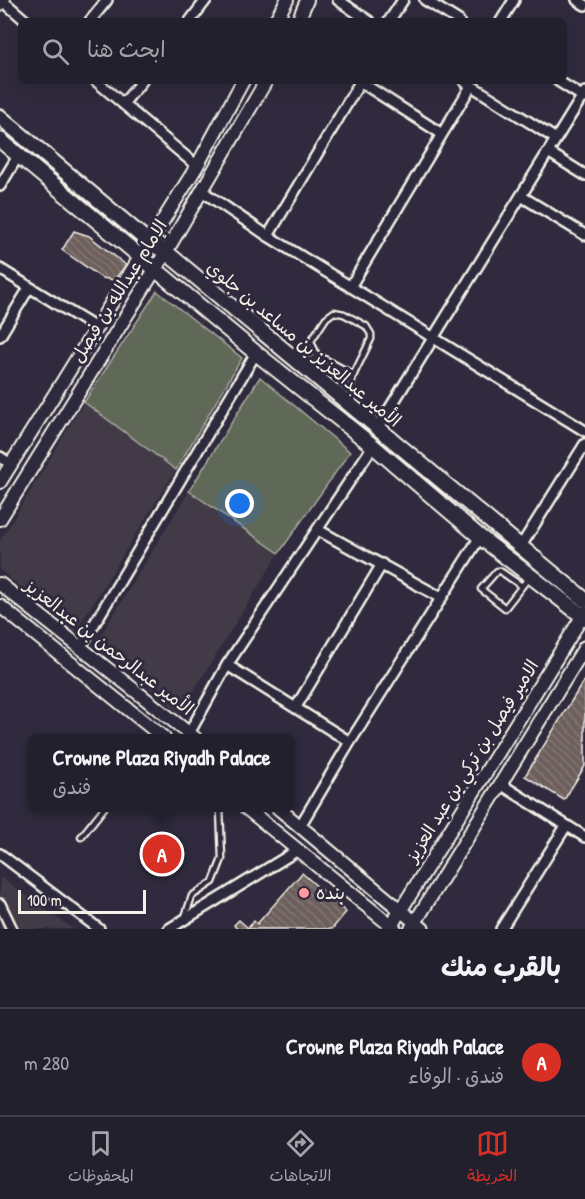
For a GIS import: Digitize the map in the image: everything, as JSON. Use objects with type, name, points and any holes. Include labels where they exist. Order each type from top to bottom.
[{"type":"main road","name":"الأمير عبدالعزيز بن مساعد بن جلوي","points":[[0,117],[585,600]]},
{"type":"main road","name":"الأمير عبدالعزيز بن مساعد بن جلوي","points":[[0,140],[140,258],[373,446],[480,537],[526,581],[584,616]]},
{"type":"street","points":[[92,18],[107,0]]},
{"type":"street","points":[[192,18],[206,0]]},
{"type":"street","points":[[277,18],[286,0]]},
{"type":"street","points":[[299,18],[307,0]]},
{"type":"street","points":[[338,0],[365,18]]},
{"type":"street","points":[[390,18],[403,0]]},
{"type":"street","points":[[425,0],[454,18]]},
{"type":"street","points":[[503,18],[514,0]]},
{"type":"street","points":[[577,0],[585,5]]},
{"type":"street","points":[[2,2],[22,18]]},
{"type":"street","points":[[100,84],[197,166]]},
{"type":"street","points":[[123,104],[140,84]]},
{"type":"street","name":"الإمام عبدالله بن فيصل","points":[[0,482],[197,166],[241,84]]},
{"type":"street","name":"الإمام عبدالله بن فيصل","points":[[0,519],[166,252],[264,84]]},
{"type":"street","points":[[268,236],[358,84]]},
{"type":"street","points":[[365,84],[442,134]]},
{"type":"street","points":[[350,287],[442,134],[467,84]]},
{"type":"street","points":[[469,84],[556,139]]},
{"type":"street","points":[[377,429],[584,95],[564,84]]},
{"type":"street","points":[[548,152],[585,175]]},
{"type":"street","points":[[0,186],[18,156]]},
{"type":"street","points":[[202,191],[268,236],[585,432]]},
{"type":"street","points":[[521,196],[585,235]]},
{"type":"street","points":[[0,269],[96,328]]},
{"type":"street","points":[[0,336],[29,288]]},
{"type":"street","points":[[80,648],[256,353]]},
{"type":"street","points":[[60,387],[59,393],[63,399],[71,400],[77,394]]},
{"type":"street","points":[[37,424],[43,418],[50,418],[55,425],[53,432]]},
{"type":"street","points":[[521,546],[585,444]]},
{"type":"street","points":[[192,734],[227,665],[373,446]]},
{"type":"street","points":[[0,457],[11,464]]},
{"type":"street","points":[[318,530],[440,597]]},
{"type":"street","points":[[300,826],[350,741],[480,537]]},
{"type":"street","points":[[296,707],[382,564]]},
{"type":"street","name":"الأمير عبدالرحمن بن عبدالعزيز","points":[[0,584],[186,734]]},
{"type":"street","name":"الأمير عبدالرحمن بن عبدالعزيز","points":[[0,606],[156,734]]},
{"type":"street","name":"الامير فيصل بن تركي بن عبد العزيز","points":[[391,928],[584,616]]},
{"type":"street","name":"الامير فيصل بن تركي بن عبد العزيز","points":[[417,927],[585,647]]},
{"type":"street","points":[[227,665],[350,741]]},
{"type":"street","points":[[502,785],[585,837]]},
{"type":"street","points":[[252,812],[391,928]]},
{"type":"street","points":[[284,812],[401,910],[417,927]]},
{"type":"street","points":[[501,929],[566,826]]},
{"type":"street","points":[[169,929],[298,850]]},
{"type":"street","points":[[0,855],[99,929]]},
{"type":"street","points":[[0,904],[12,929]]},
{"type":"lane","points":[[353,408],[351,385],[371,339],[371,334],[366,326],[344,314],[334,312],[311,341],[316,356],[354,375]]},
{"type":"lane","points":[[300,364],[316,356]]},
{"type":"lane","points":[[497,571],[526,581],[505,608],[480,589],[497,571]]},
{"type":"lane","points":[[81,837],[100,812]]},
{"type":"lane","points":[[184,920],[192,896],[213,882],[222,859],[220,812]]},
{"type":"shaded area","points":[[84,402],[176,470],[75,632],[0,570],[0,541]]},
{"type":"shaded area","points":[[189,491],[279,553],[180,713],[96,643]]},
{"type":"shaded area","points":[[0,877],[73,929],[0,929]]},
{"type":"green space","points":[[157,291],[242,358],[176,470],[84,402]]},
{"type":"green space","points":[[260,377],[350,452],[279,553],[189,491]]},
{"type":"building","points":[[74,231],[89,236],[126,265],[114,280],[102,278],[62,250]]},
{"type":"building","points":[[585,679],[585,766],[564,800],[525,776]]},
{"type":"building","name":"بنده","points":[[302,873],[346,912],[332,929],[237,929],[234,925],[239,920],[248,928],[254,921],[257,924]]},
{"type":"place","name":"Crowne Plaza Riyadh Palace","points":[[162,854]]},
{"type":"place","name":"بنده","points":[[304,893]]}]
